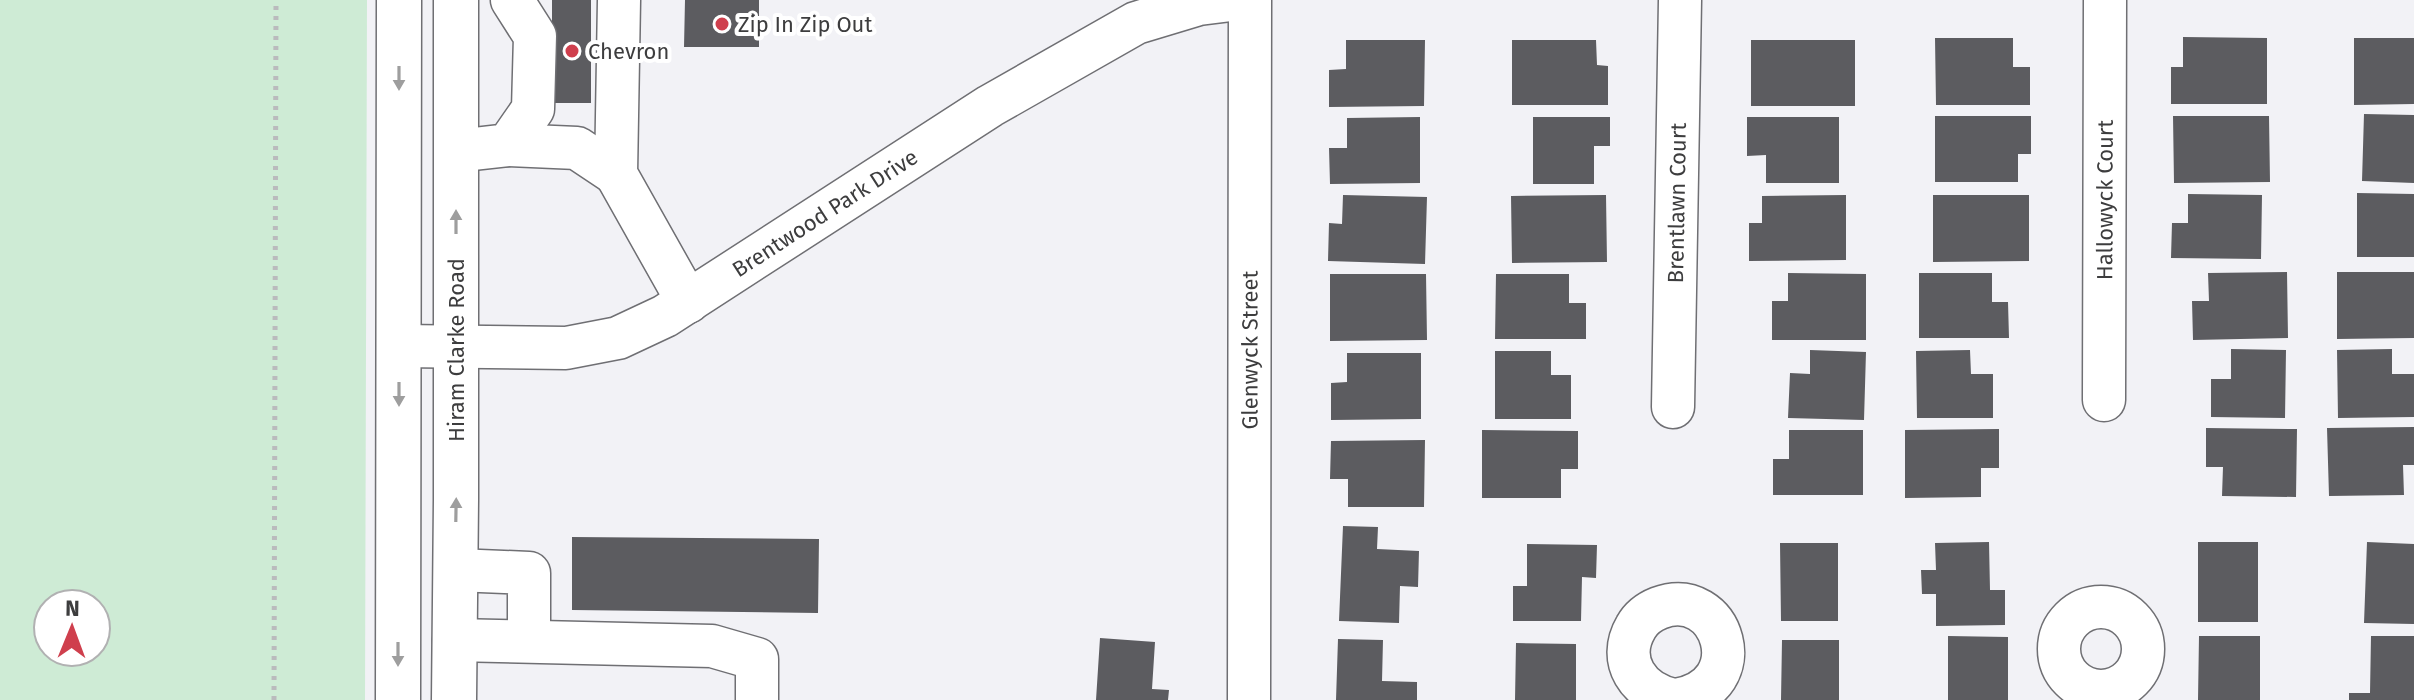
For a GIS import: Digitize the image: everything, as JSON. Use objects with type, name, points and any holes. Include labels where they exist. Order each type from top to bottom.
[{"type":"main road","points":[[398,700],[399,0]]},
{"type":"main road","name":"Hiram Clarke Road","points":[[454,700],[456,0]]},
{"type":"street","points":[[508,145],[533,109],[535,36],[512,0]]},
{"type":"street","points":[[616,174],[619,0]]},
{"type":"street","name":"Brentwood Park Drive","points":[[399,346],[566,348],[618,338],[665,316],[990,106],[1136,23],[1199,4],[1231,0]]},
{"type":"street","name":"Glenwyck Street","points":[[1249,700],[1250,0]]},
{"type":"street","name":"Brentlawn Court","points":[[1673,407],[1680,0]]},
{"type":"street","name":"Hallowyck Court","points":[[2104,400],[2105,0]]},
{"type":"street","points":[[456,151],[508,145],[577,148],[616,174],[688,302]]},
{"type":"street","points":[[456,570],[529,573],[529,641]]},
{"type":"street","points":[[454,640],[712,646],[757,659],[757,700]]},
{"type":"path","points":[[274,700],[276,0]]},
{"type":"green space","points":[[0,0],[367,0],[365,700],[0,700]]},
{"type":"building","name":"Chevron","points":[[552,0],[591,0],[591,103],[552,103]]},
{"type":"building","name":"Zip In Zip Out","points":[[685,0],[759,0],[759,47],[684,47]]},
{"type":"building","points":[[2183,37],[2267,38],[2267,104],[2171,104],[2171,67],[2183,67]]},
{"type":"building","points":[[1935,38],[2013,38],[2013,67],[2030,67],[2030,105],[1936,105]]},
{"type":"building","points":[[2354,38],[2414,38],[2414,104],[2354,105]]},
{"type":"building","points":[[1346,40],[1425,40],[1424,106],[1329,107],[1329,70],[1346,69]]},
{"type":"building","points":[[1512,40],[1596,40],[1597,65],[1608,66],[1608,105],[1512,105]]},
{"type":"building","points":[[1751,40],[1855,40],[1855,106],[1751,106]]},
{"type":"building","points":[[2364,114],[2414,115],[2414,183],[2362,181]]},
{"type":"building","points":[[1935,116],[2031,116],[2031,154],[2018,154],[2018,182],[1935,182]]},
{"type":"building","points":[[2173,116],[2269,116],[2270,182],[2174,183]]},
{"type":"building","points":[[1420,117],[1420,183],[1330,184],[1329,148],[1347,148],[1347,118]]},
{"type":"building","points":[[1533,117],[1610,117],[1610,146],[1594,146],[1594,184],[1533,184]]},
{"type":"building","points":[[1747,117],[1839,117],[1839,183],[1766,183],[1766,155],[1747,156]]},
{"type":"building","points":[[2357,193],[2414,194],[2414,257],[2357,257]]},
{"type":"building","points":[[2188,194],[2262,195],[2261,259],[2171,258],[2172,223],[2188,223]]},
{"type":"building","points":[[1343,195],[1427,197],[1425,264],[1328,261],[1329,223],[1342,224]]},
{"type":"building","points":[[1606,195],[1607,262],[1512,263],[1511,196]]},
{"type":"building","points":[[1846,195],[1846,260],[1749,261],[1749,223],[1762,223],[1762,196]]},
{"type":"building","points":[[1933,195],[2029,195],[2029,261],[1933,262]]},
{"type":"building","points":[[2287,272],[2288,338],[2193,340],[2192,301],[2209,301],[2208,273]]},
{"type":"building","points":[[2337,272],[2414,272],[2414,338],[2337,339]]},
{"type":"building","points":[[1788,273],[1866,274],[1866,340],[1772,340],[1772,301],[1788,301]]},
{"type":"building","points":[[1919,273],[1992,273],[1992,302],[2008,302],[2009,338],[1919,338]]},
{"type":"building","points":[[1330,274],[1426,274],[1427,340],[1330,341]]},
{"type":"building","points":[[1496,274],[1569,274],[1569,303],[1586,303],[1586,339],[1495,339]]},
{"type":"building","points":[[2231,349],[2286,350],[2285,418],[2211,417],[2211,379],[2231,379]]},
{"type":"building","points":[[2392,349],[2392,374],[2414,374],[2414,417],[2338,418],[2337,350]]},
{"type":"building","points":[[1810,350],[1866,352],[1864,420],[1788,418],[1790,373],[1810,374]]},
{"type":"building","points":[[1970,350],[1971,374],[1993,374],[1993,418],[1917,418],[1916,351]]},
{"type":"building","points":[[1495,351],[1551,351],[1551,375],[1571,375],[1571,419],[1495,419]]},
{"type":"building","points":[[1347,353],[1421,353],[1421,419],[1331,420],[1331,383],[1347,382]]},
{"type":"building","points":[[2414,427],[2414,465],[2403,465],[2404,495],[2329,496],[2327,428]]},
{"type":"building","points":[[2206,428],[2297,429],[2296,497],[2222,496],[2223,467],[2206,467]]},
{"type":"building","points":[[1999,429],[1999,468],[1981,468],[1981,497],[1905,498],[1905,430]]},
{"type":"building","points":[[1482,430],[1578,431],[1578,469],[1561,469],[1561,498],[1482,498]]},
{"type":"building","points":[[1789,430],[1863,430],[1863,495],[1773,495],[1773,459],[1789,459]]},
{"type":"building","points":[[1425,440],[1424,507],[1348,507],[1348,479],[1330,479],[1331,441]]},
{"type":"building","points":[[1343,526],[1378,527],[1377,549],[1419,551],[1418,587],[1400,586],[1399,623],[1339,621]]},
{"type":"building","points":[[572,537],[819,539],[818,613],[572,610]]},
{"type":"building","points":[[1989,542],[1990,590],[2005,590],[2005,625],[1936,626],[1936,594],[1922,594],[1921,570],[1936,570],[1935,543]]},
{"type":"building","points":[[2198,542],[2258,542],[2258,622],[2198,622]]},
{"type":"building","points":[[2367,542],[2414,544],[2414,624],[2364,623]]},
{"type":"building","points":[[1780,543],[1838,543],[1838,621],[1781,621]]},
{"type":"building","points":[[1527,544],[1597,545],[1596,578],[1582,577],[1581,621],[1513,621],[1513,586],[1527,586]]},
{"type":"building","points":[[1948,636],[2008,637],[2008,700],[1948,700]]},
{"type":"building","points":[[2199,636],[2260,636],[2260,700],[2198,700]]},
{"type":"building","points":[[2371,636],[2414,636],[2414,700],[2349,700],[2349,693],[2370,693]]},
{"type":"building","points":[[1100,638],[1155,642],[1152,689],[1169,690],[1168,700],[1096,700]]},
{"type":"building","points":[[1338,639],[1383,640],[1382,681],[1417,682],[1417,700],[1336,700]]},
{"type":"building","points":[[1782,640],[1839,640],[1839,700],[1781,700]]},
{"type":"building","points":[[1516,643],[1576,644],[1576,700],[1515,700]]},
{"type":"place","name":"Zip In Zip Out","points":[[722,24]]},
{"type":"place","name":"Chevron","points":[[572,51]]}]
